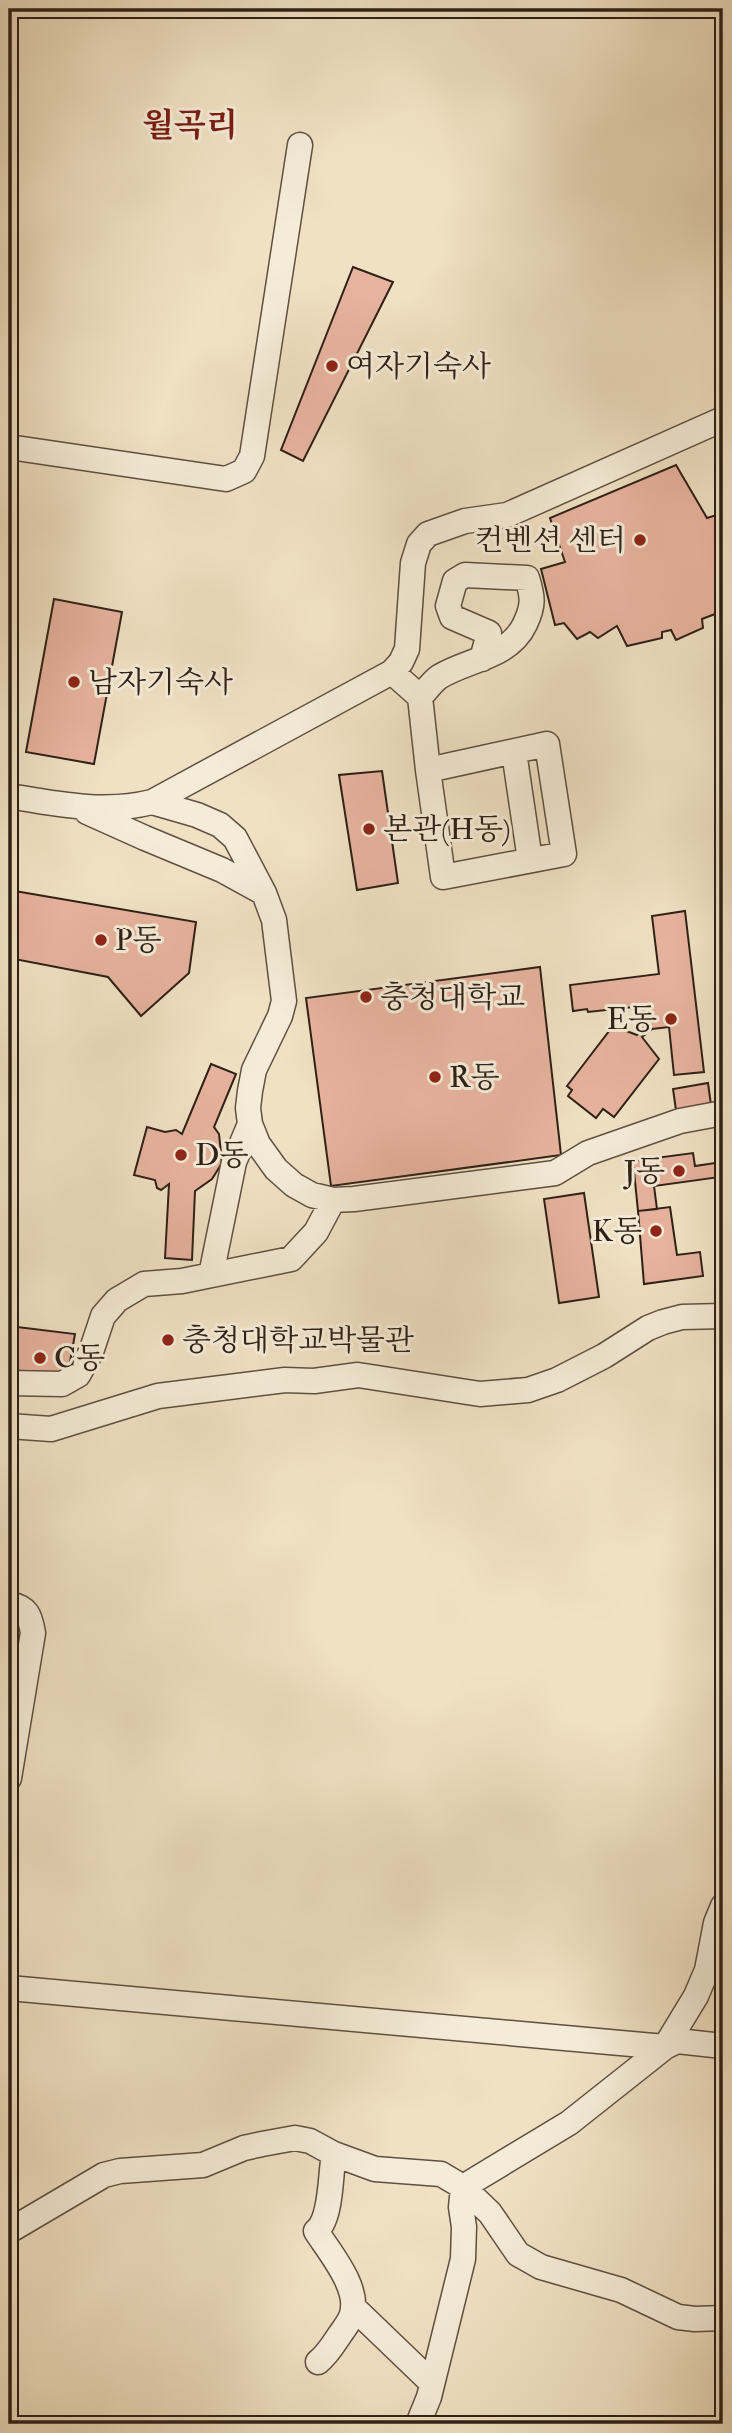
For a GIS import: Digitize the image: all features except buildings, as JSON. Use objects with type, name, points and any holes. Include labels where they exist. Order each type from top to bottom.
[{"type":"street","points":[[9,447],[226,479],[244,471],[252,456],[300,145]]},
{"type":"street","points":[[79,808],[130,808],[152,802],[392,672],[407,649],[414,563],[419,544],[428,534],[465,521],[507,515],[723,419]]},
{"type":"street","points":[[420,697],[438,678],[482,659]]},
{"type":"street","points":[[392,672],[420,697],[428,770],[443,877],[564,854],[547,744],[428,770]]},
{"type":"street","points":[[514,751],[530,860]]},
{"type":"street","points":[[9,796],[79,808],[235,863],[264,893],[274,920],[284,1000],[280,1016],[254,1070],[248,1108],[250,1124],[258,1144],[276,1169],[294,1185],[312,1195],[333,1200],[555,1173],[588,1153],[680,1121],[723,1113]]},
{"type":"street","points":[[152,802],[197,815],[220,825],[234,838],[235,863]]},
{"type":"street","points":[[211,1275],[234,1162],[250,1124]]},
{"type":"street","points":[[9,1383],[62,1384],[78,1375],[91,1352],[103,1316],[117,1300],[144,1284],[211,1275],[291,1259],[316,1232],[333,1200]]},
{"type":"street","points":[[9,1426],[51,1429],[158,1396],[285,1380],[314,1381],[358,1375],[480,1394],[528,1390],[557,1380],[663,1322],[682,1317],[723,1316]]},
{"type":"street","points":[[9,1604],[24,1608],[30,1616],[33,1633],[9,1778]]},
{"type":"street","points":[[665,2047],[696,1996],[707,1970],[716,1923],[723,1906]]},
{"type":"street","points":[[9,1988],[665,2047]]},
{"type":"street","points":[[463,2187],[569,2123],[677,2040],[723,2046]]},
{"type":"street","points":[[9,2231],[104,2175],[120,2171],[203,2165],[244,2148],[295,2138],[321,2145],[334,2154],[375,2169],[441,2174],[463,2187],[490,2214],[519,2254],[530,2262],[621,2290],[678,2317],[723,2318]]},
{"type":"street","points":[[318,2362],[352,2316],[347,2281],[316,2231],[324,2222],[329,2203],[329,2180],[334,2154]]},
{"type":"street","points":[[418,2424],[425,2410],[463,2259],[463,2187]]},
{"type":"street","points":[[352,2307],[431,2382]]},
{"type":"place","name":"여자기숙사","points":[[332,366]]},
{"type":"place","name":"컨벤션 센터","points":[[640,540]]},
{"type":"place","name":"남자기숙사","points":[[74,682]]},
{"type":"place","name":"본관(H동)","points":[[369,829]]},
{"type":"place","name":"P동","points":[[101,940]]},
{"type":"place","name":"충청대학교","points":[[366,997]]},
{"type":"place","name":"E동","points":[[671,1019]]},
{"type":"place","name":"R동","points":[[435,1077]]},
{"type":"place","name":"D동","points":[[181,1155]]},
{"type":"place","name":"J동","points":[[679,1171]]},
{"type":"place","name":"K동","points":[[656,1231]]},
{"type":"place","name":"충청대학교박물관","points":[[168,1340]]},
{"type":"place","name":"C동","points":[[40,1358]]},
{"type":"district","name":"월곡리","points":[[190,125]]}]
